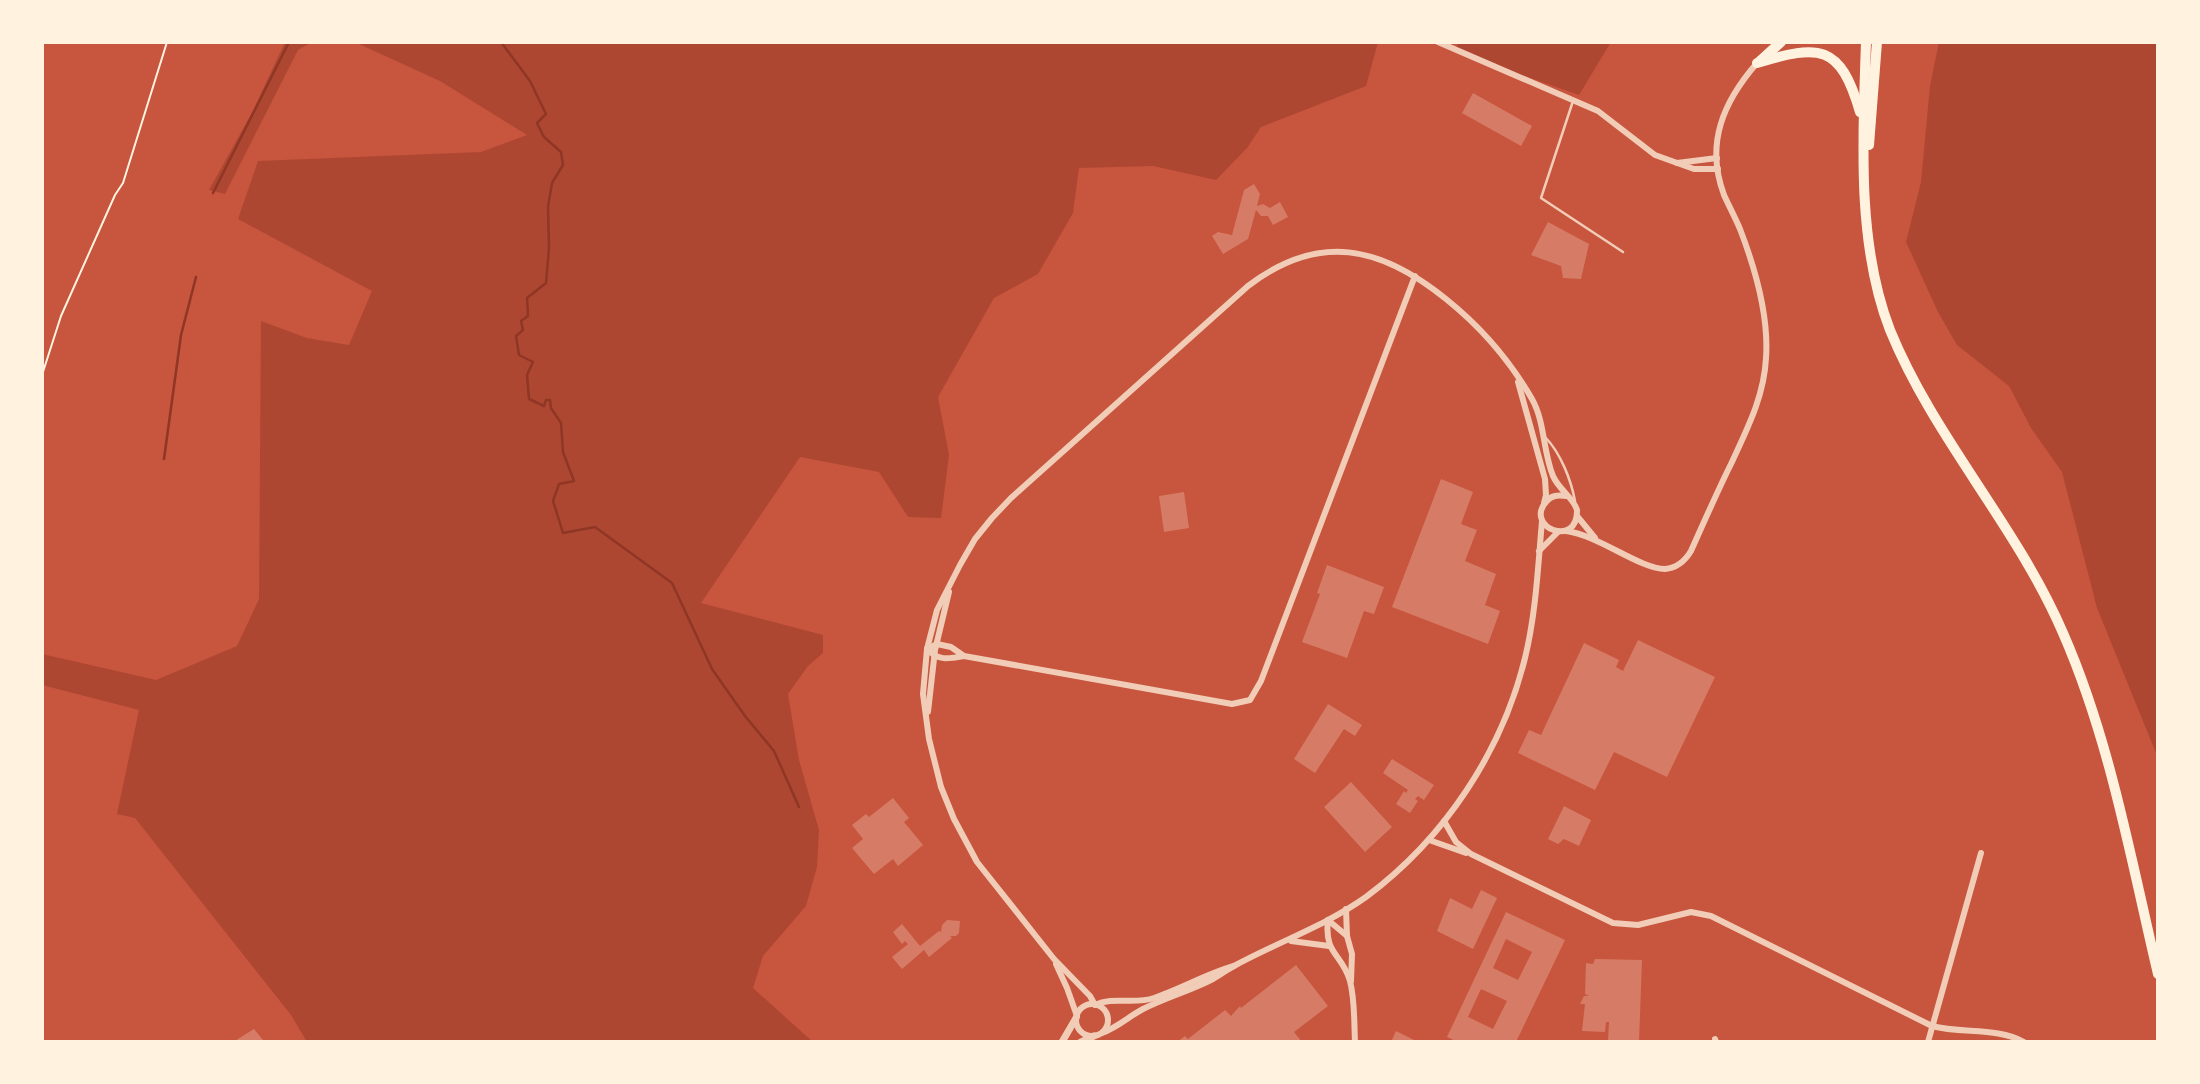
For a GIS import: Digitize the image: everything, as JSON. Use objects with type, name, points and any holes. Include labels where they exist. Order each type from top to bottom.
[{"type":"highway","points":[[1757,63],[1773,42]]},
{"type":"highway","points":[[1757,63],[1781,42]]},
{"type":"highway","points":[[1866,42],[1863,122],[1867,226],[1871,256],[1890,328],[1926,402],[2037,580],[2076,665],[2105,758],[2158,974]]},
{"type":"highway","points":[[1866,187],[1877,42]]},
{"type":"highway","points":[[1757,63],[1800,51],[1829,57],[1848,76],[1863,122]]},
{"type":"street","points":[[1438,42],[1598,111],[1646,148],[1675,163],[1694,169],[1718,169]]},
{"type":"street","points":[[1542,521],[1546,526],[1561,531],[1596,539],[1660,569],[1672,568],[1684,561],[1691,551],[1757,407],[1766,359],[1764,311],[1742,233],[1724,193],[1717,158],[1719,130],[1724,111],[1737,87],[1757,63]]},
{"type":"street","points":[[1675,163],[1717,158]]},
{"type":"street","points":[[1054,960],[1068,988],[1077,1026],[1082,1032],[1098,1034],[1107,1026],[1103,1009],[1095,1005],[1090,996],[1054,960],[977,862],[962,837],[937,775],[923,694],[927,649],[937,610],[975,539],[1011,498],[1259,277],[1281,264],[1301,257],[1337,252],[1375,256],[1392,262],[1438,292],[1487,334],[1533,401],[1553,476],[1575,505],[1577,516],[1596,539]]},
{"type":"street","points":[[927,649],[934,657],[947,660],[964,656],[1232,704],[1250,699],[1261,681],[1415,276]]},
{"type":"street","points":[[1081,1042],[1119,1026],[1144,1009],[1289,941],[1346,909],[1384,881],[1429,839],[1459,802],[1489,752],[1511,704],[1527,647],[1536,595],[1541,515],[1546,495],[1545,479],[1517,377]]},
{"type":"street","points":[[1544,504],[1554,496],[1566,496]]},
{"type":"street","points":[[1539,551],[1561,531],[1573,526],[1577,516]]},
{"type":"street","points":[[927,718],[934,657],[951,583]]},
{"type":"street","points":[[927,649],[937,644],[951,647],[964,656]]},
{"type":"street","points":[[1444,821],[1456,842],[1471,855]]},
{"type":"street","points":[[1429,839],[1471,855],[1618,924],[1638,925],[1691,912],[1719,919],[1932,1026],[2011,1035],[2024,1042]]},
{"type":"street","points":[[1928,1042],[1981,853]]},
{"type":"street","points":[[1346,909],[1347,936],[1353,954],[1350,983]]},
{"type":"street","points":[[1328,920],[1347,936]]},
{"type":"street","points":[[1328,920],[1326,935],[1329,946],[1346,970],[1350,983],[1355,1042]]},
{"type":"street","points":[[1289,941],[1329,946]]},
{"type":"street","points":[[1062,1042],[1086,1006],[1106,1000],[1137,1002],[1155,998],[1210,973],[1234,966]]},
{"type":"lane","points":[[1573,101],[1541,198],[1623,252]]},
{"type":"lane","points":[[1543,435],[1552,444],[1572,486],[1575,505]]},
{"type":"path","points":[[42,375],[61,316],[115,195],[124,183],[167,42]]},
{"type":"shaded area","points":[[285,42],[312,42],[298,50],[225,194],[209,190],[253,111]]},
{"type":"shaded area","points":[[350,42],[1378,42],[1366,86],[1261,127],[1247,148],[1216,180],[1153,166],[1079,168],[1073,213],[1038,274],[994,298],[938,397],[949,455],[941,518],[908,517],[879,472],[800,457],[701,603],[823,635],[823,653],[808,666],[788,694],[799,760],[819,830],[817,867],[806,906],[763,956],[753,988],[813,1042],[307,1042],[291,1015],[135,818],[117,814],[139,710],[42,685],[42,654],[156,680],[237,646],[259,599],[261,321],[307,338],[349,345],[372,291],[238,219],[258,161],[481,152],[527,135],[440,81]]},
{"type":"shaded area","points":[[1459,42],[1611,42],[1579,95],[1454,51]]},
{"type":"shaded area","points":[[1939,42],[2158,42],[2158,758],[2097,608],[2062,472],[2031,428],[2009,386],[1957,345],[1938,312],[1906,242],[1921,182],[1930,86]]},
{"type":"building","points":[[1473,93],[1532,126],[1521,146],[1462,113]]},
{"type":"building","points":[[1254,184],[1260,194],[1257,206],[1263,204],[1270,208],[1280,202],[1288,217],[1273,225],[1268,216],[1261,216],[1256,210],[1248,239],[1223,254],[1212,236],[1218,232],[1232,235],[1244,190]]},
{"type":"building","points":[[1548,222],[1589,244],[1581,279],[1563,278],[1561,266],[1531,255]]},
{"type":"building","points":[[1441,479],[1473,492],[1461,524],[1477,530],[1465,561],[1496,574],[1485,605],[1500,611],[1488,644],[1392,607]]},
{"type":"building","points":[[1184,492],[1189,528],[1164,532],[1159,496]]},
{"type":"building","points":[[1327,565],[1384,587],[1374,614],[1364,611],[1347,658],[1302,642],[1320,594],[1317,593]]},
{"type":"building","points":[[1638,640],[1715,677],[1667,777],[1614,752],[1595,790],[1518,753],[1529,730],[1541,735],[1584,643],[1619,660],[1616,667],[1623,671]]},
{"type":"building","points":[[1328,704],[1362,725],[1355,736],[1344,729],[1315,773],[1294,759]]},
{"type":"building","points":[[1392,759],[1434,785],[1424,800],[1418,796],[1415,799],[1418,801],[1410,813],[1396,804],[1404,791],[1406,793],[1408,790],[1383,773]]},
{"type":"building","points":[[1351,782],[1392,827],[1365,852],[1324,807]]},
{"type":"building","points":[[893,798],[909,818],[904,822],[923,845],[898,866],[893,859],[874,874],[852,848],[863,839],[852,825],[866,814],[869,817]]},
{"type":"building","points":[[1564,806],[1591,820],[1579,846],[1564,839],[1558,844],[1548,839]]},
{"type":"building","points":[[1481,890],[1497,898],[1473,949],[1437,931],[1450,898],[1472,909]]},
{"type":"building","points":[[1506,912],[1565,940],[1516,1042],[1458,1042],[1447,1037]],"holes":[[[1506,939],[1532,952],[1518,980],[1493,968]],[[1481,989],[1507,1001],[1493,1029],[1468,1017]]]},
{"type":"building","points":[[947,920],[960,921],[959,933],[950,936],[952,938],[929,957],[924,950],[902,969],[892,957],[908,944],[905,941],[902,944],[893,932],[902,924],[920,946],[941,932],[942,925]]},
{"type":"building","points":[[1595,959],[1642,960],[1639,1042],[1608,1042],[1609,1022],[1606,1022],[1605,1032],[1582,1031],[1585,1004],[1580,1004],[1584,996],[1589,996],[1585,994],[1586,963],[1593,964]]},
{"type":"building","points":[[1296,965],[1328,1006],[1294,1032],[1302,1042],[1177,1042],[1185,1036],[1188,1039],[1225,1010],[1231,1016],[1240,1006],[1241,1008]]},
{"type":"building","points":[[254,1029],[263,1040],[261,1042],[233,1042]]},
{"type":"building","points":[[1396,1031],[1418,1042],[1391,1042]]},
{"type":"waterway","points":[[213,193],[289,42]]},
{"type":"waterway","points":[[501,42],[530,81],[546,114],[537,123],[544,137],[561,152],[563,165],[552,183],[548,207],[546,283],[527,298],[528,316],[521,321],[523,330],[516,336],[519,355],[533,362],[527,375],[529,399],[544,406],[546,400],[550,400],[551,408],[561,423],[563,452],[574,481],[559,484],[553,501],[563,533],[595,527],[672,583],[712,669],[774,751],[799,807]]},
{"type":"waterway","points":[[164,459],[181,335],[196,277]]}]
